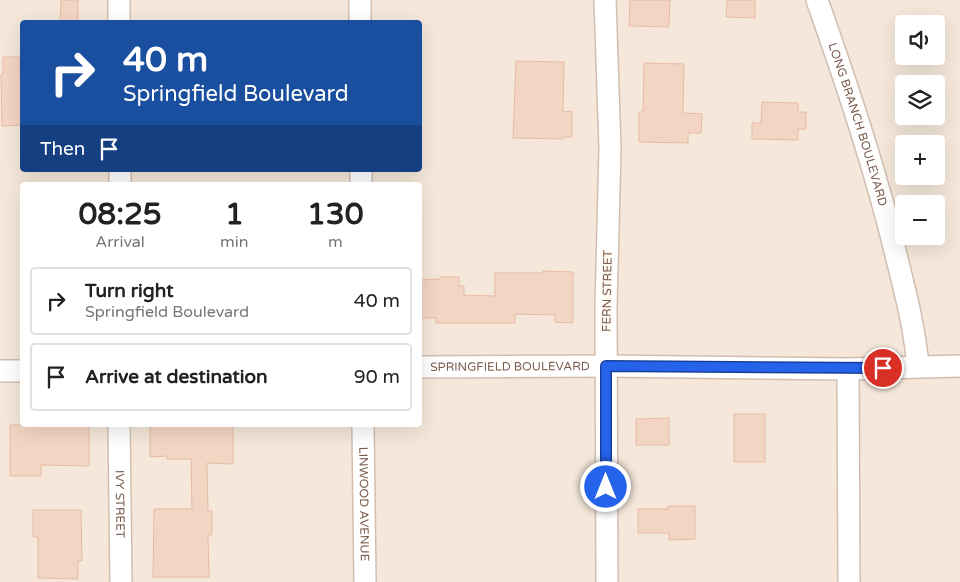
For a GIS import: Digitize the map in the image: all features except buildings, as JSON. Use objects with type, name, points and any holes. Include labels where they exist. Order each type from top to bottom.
[{"type":"street","points":[[119,0],[119,20]]},
{"type":"street","points":[[360,0],[360,20]]},
{"type":"street","name":"FERN STREET","points":[[604,0],[610,148],[606,366],[607,582]]},
{"type":"street","name":"LONG BRANCH BOULEVARD","points":[[817,0],[860,125],[886,214],[915,336],[918,367]]},
{"type":"street","name":"SPRINGFIELD BOULEVARD","points":[[422,367],[606,366],[848,369],[960,366]]},
{"type":"street","points":[[848,369],[849,582]]},
{"type":"street","points":[[0,371],[20,371]]},
{"type":"street","name":"IVY STREET","points":[[119,427],[121,582]]},
{"type":"street","name":"LINWOOD AVENUE","points":[[363,427],[365,582]]},
{"type":"shaded area","points":[[0,0],[960,0],[960,582],[0,582]]},
{"type":"route","points":[[606,487],[606,366],[883,368]]}]
